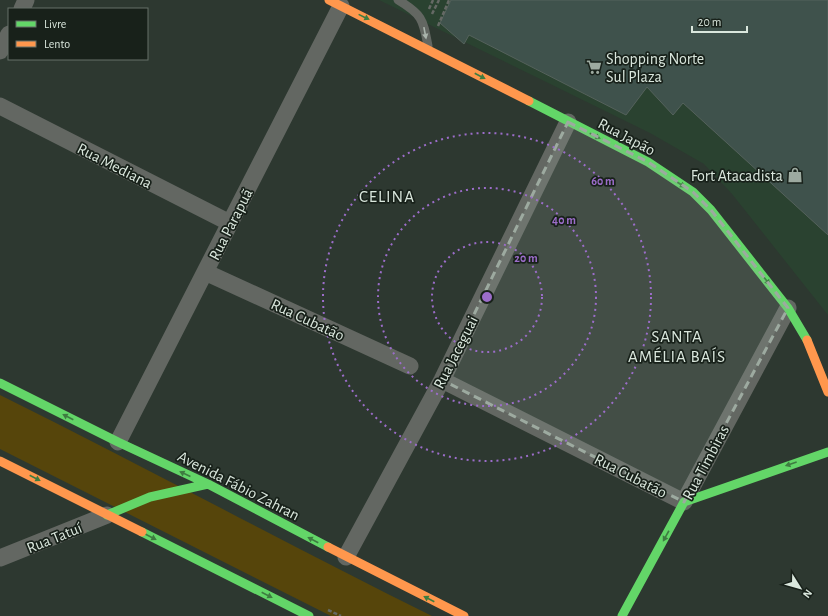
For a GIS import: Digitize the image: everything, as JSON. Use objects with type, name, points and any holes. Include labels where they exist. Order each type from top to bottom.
[{"type":"main road","name":"Rua Japão","points":[[335,3],[648,162],[693,192],[711,210],[788,308],[807,340],[828,392]]},
{"type":"main road","name":"Avenida Fábio Zahran","points":[[0,383],[118,442],[208,484],[346,557],[464,616]]},
{"type":"main road","name":"Rua Cubatão","points":[[684,502],[828,452]]},
{"type":"main road","points":[[0,461],[309,616]]},
{"type":"main road","points":[[107,515],[150,497],[208,484]]},
{"type":"main road","name":"Rua Timbiras","points":[[622,616],[684,502]]},
{"type":"street","name":"Rua Parapuã","points":[[118,442],[230,223],[335,3]]},
{"type":"street","points":[[0,51],[8,36]]},
{"type":"street","name":"Rua Mediana","points":[[0,106],[230,223]]},
{"type":"street","name":"Rua Jaceguai","points":[[346,557],[442,380],[568,122]]},
{"type":"street","name":"Rua Cubatão","points":[[205,272],[410,366]]},
{"type":"street","name":"Rua Timbiras","points":[[684,502],[788,308]]},
{"type":"street","name":"Rua Cubatão","points":[[442,380],[684,502]]},
{"type":"street","name":"Rua Tatuí","points":[[0,558],[107,515]]},
{"type":"lane","points":[[398,0],[409,7],[423,20],[428,49]]},
{"type":"highlighted area","points":[[568,122],[648,162],[693,192],[711,210],[788,308],[684,502],[442,380]]},
{"type":"shaded area","points":[[379,0],[828,0],[828,315],[732,194],[704,164],[650,133]]},
{"type":"shaded area","points":[[0,395],[432,616],[331,616],[0,449]]},
{"type":"building","name":"Fort Atacadista","points":[[451,0],[828,0],[828,235],[683,103],[673,115],[647,87],[626,115],[469,35],[464,44],[440,23]]},
{"type":"traffic: fast","points":[[529,101],[648,162],[693,192],[711,210],[788,308],[807,340]]},
{"type":"traffic: fast","points":[[0,383],[118,442],[208,484],[328,547]]},
{"type":"traffic: fast","points":[[622,616],[684,502],[828,452]]},
{"type":"traffic: fast","points":[[107,515],[150,497],[208,484]]},
{"type":"traffic: fast","points":[[142,532],[309,616]]},
{"type":"traffic: slow","points":[[329,0],[529,101]]},
{"type":"traffic: slow","points":[[807,340],[828,392]]},
{"type":"traffic: slow","points":[[0,461],[142,532]]},
{"type":"traffic: slow","points":[[328,547],[464,616]]},
{"type":"place","name":"Shopping Norte Sul Plaza","points":[[594,67]]},
{"type":"place","name":"Fort Atacadista","points":[[795,175]]},
{"type":"district","name":"CELINA","points":[[387,196]]},
{"type":"district","name":"SANTA AMÉLIA BAÍS","points":[[677,346]]}]
